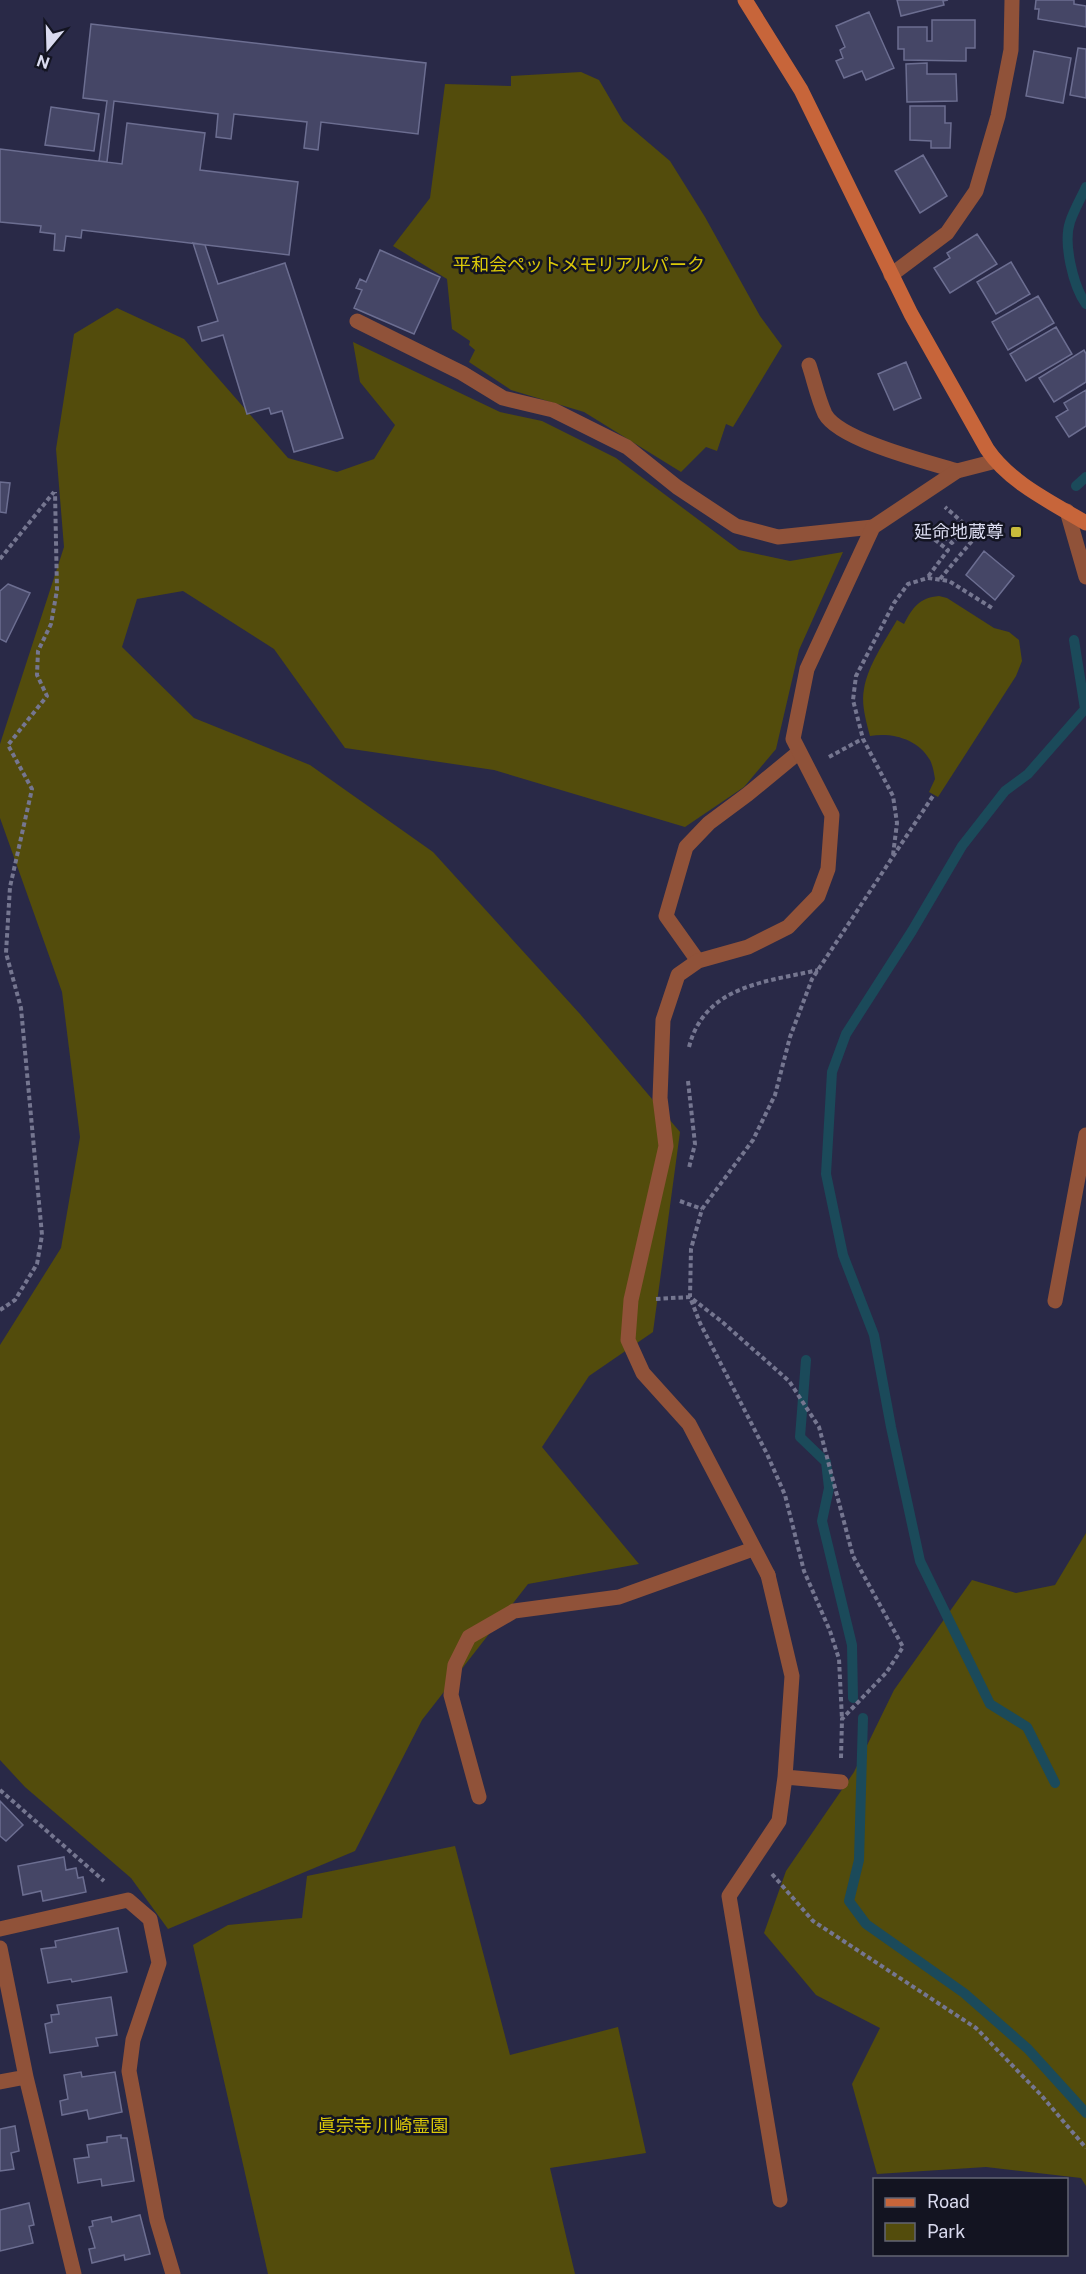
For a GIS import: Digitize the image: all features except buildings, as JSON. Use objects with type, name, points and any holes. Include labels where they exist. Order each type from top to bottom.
[{"type":"street","points":[[745,0],[801,90],[911,314],[996,461],[1022,484],[1086,523]]},
{"type":"street","points":[[891,275],[947,233],[976,191],[998,116],[1011,50],[1012,0]]},
{"type":"street","points":[[357,321],[462,373],[503,398],[553,410],[627,447],[677,487],[736,526],[778,537],[873,527],[957,471],[996,461]]},
{"type":"street","points":[[809,365],[826,415],[837,427],[876,446],[957,471]]},
{"type":"street","points":[[1067,511],[1086,577]]},
{"type":"street","points":[[780,2200],[729,1896],[779,1821],[785,1778],[792,1676],[768,1575],[689,1424],[643,1373],[628,1340],[631,1300],[666,1146],[660,1098],[663,1020],[678,975],[698,961],[748,948],[788,927],[818,896],[828,869],[832,815],[793,739],[807,669],[873,527]]},
{"type":"street","points":[[698,961],[666,916],[686,848],[709,823],[799,752]]},
{"type":"street","points":[[1055,1301],[1086,1135]]},
{"type":"street","points":[[479,1797],[451,1695],[455,1665],[469,1637],[514,1611],[619,1597],[753,1549]]},
{"type":"street","points":[[785,1778],[841,1782]]},
{"type":"street","points":[[0,1929],[128,1900],[150,1919],[159,1963],[133,2040],[129,2071],[157,2220],[173,2274]]},
{"type":"street","points":[[0,1948],[26,2078],[74,2274]]},
{"type":"street","points":[[0,2082],[26,2078]]},
{"type":"path","points":[[927,491],[977,536],[939,580]]},
{"type":"path","points":[[0,559],[55,492],[57,590],[51,624],[38,651],[37,675],[47,696],[8,745],[32,789],[10,887],[6,953],[21,1008],[42,1235],[37,1264],[15,1300],[0,1310]]},
{"type":"path","points":[[921,516],[952,543],[967,526]]},
{"type":"path","points":[[914,523],[948,550],[926,579]]},
{"type":"path","points":[[893,859],[897,823],[893,795],[863,739],[854,700],[856,676],[894,603],[908,585],[926,579],[949,581],[992,608]]},
{"type":"path","points":[[838,752],[863,739]]},
{"type":"path","points":[[841,1782],[842,1719],[839,1659],[830,1630],[804,1571],[785,1495],[767,1454],[700,1323],[690,1298],[691,1248],[702,1209],[753,1140],[775,1095],[790,1037],[812,979],[933,796]]},
{"type":"path","points":[[688,1052],[689,1044],[702,1020],[718,1000],[741,988],[818,969]]},
{"type":"path","points":[[688,1080],[695,1144],[688,1173]]},
{"type":"path","points":[[677,1200],[681,1191]]},
{"type":"path","points":[[631,1300],[690,1298],[721,1321],[789,1381],[819,1427],[853,1556],[903,1647],[886,1673],[842,1719]]},
{"type":"path","points":[[0,1790],[128,1900]]},
{"type":"path","points":[[755,1856],[813,1921],[976,2028],[1041,2095],[1086,2148]]},
{"type":"green space","name":"平和会ペットメモリアルパーク","points":[[581,72],[599,80],[623,121],[670,161],[705,217],[760,316],[782,346],[733,427],[726,424],[717,451],[706,447],[681,472],[584,412],[511,390],[469,362],[475,350],[469,345],[470,341],[452,329],[447,279],[393,246],[430,198],[445,84],[511,86],[511,76]]},
{"type":"green space","points":[[117,308],[184,339],[288,458],[337,472],[374,459],[395,425],[360,382],[353,342],[500,412],[542,421],[616,458],[739,550],[790,561],[843,552],[799,650],[776,749],[744,787],[685,827],[494,770],[345,748],[274,649],[183,591],[137,599],[122,647],[194,718],[310,765],[433,852],[580,1014],[680,1132],[653,1332],[589,1376],[542,1447],[639,1564],[528,1584],[422,1720],[355,1851],[168,1929],[131,1878],[25,1787],[0,1760],[0,1345],[61,1248],[80,1137],[62,992],[0,818],[0,744],[64,547],[56,449],[74,334]]},
{"type":"green space","points":[[939,596],[947,598],[994,628],[1009,632],[1019,640],[1022,661],[1016,676],[938,797],[929,792],[935,779],[931,762],[925,753],[912,742],[895,736],[870,736],[863,701],[869,671],[897,620],[904,624],[917,604]]},
{"type":"green space","points":[[1086,1533],[1086,2186],[1081,2178],[986,2167],[877,2174],[852,2084],[880,2028],[816,1995],[764,1933],[786,1871],[854,1772],[894,1690],[972,1580],[1016,1593],[1055,1585]]},
{"type":"green space","name":"眞宗寺 川崎霊園","points":[[455,1846],[510,2055],[618,2027],[646,2153],[550,2168],[575,2274],[268,2274],[193,1945],[228,1925],[302,1918],[307,1876]]},
{"type":"waterway","points":[[1086,187],[1068,231],[1070,264],[1077,287],[1086,304]]},
{"type":"waterway","points":[[1076,486],[1086,477]]},
{"type":"waterway","points":[[1055,1783],[1027,1727],[990,1704],[920,1561],[874,1335],[843,1255],[826,1174],[832,1072],[846,1034],[912,931],[962,846],[1005,791],[1028,774],[1085,709],[1074,640]]},
{"type":"waterway","points":[[806,1360],[800,1437],[826,1462],[829,1488],[822,1521],[852,1645],[853,1698]]},
{"type":"waterway","points":[[863,1718],[859,1860],[849,1901],[866,1924],[964,1993],[1028,2049],[1086,2113]]},
{"type":"place","name":"延命地蔵尊","points":[[1016,532]]}]
